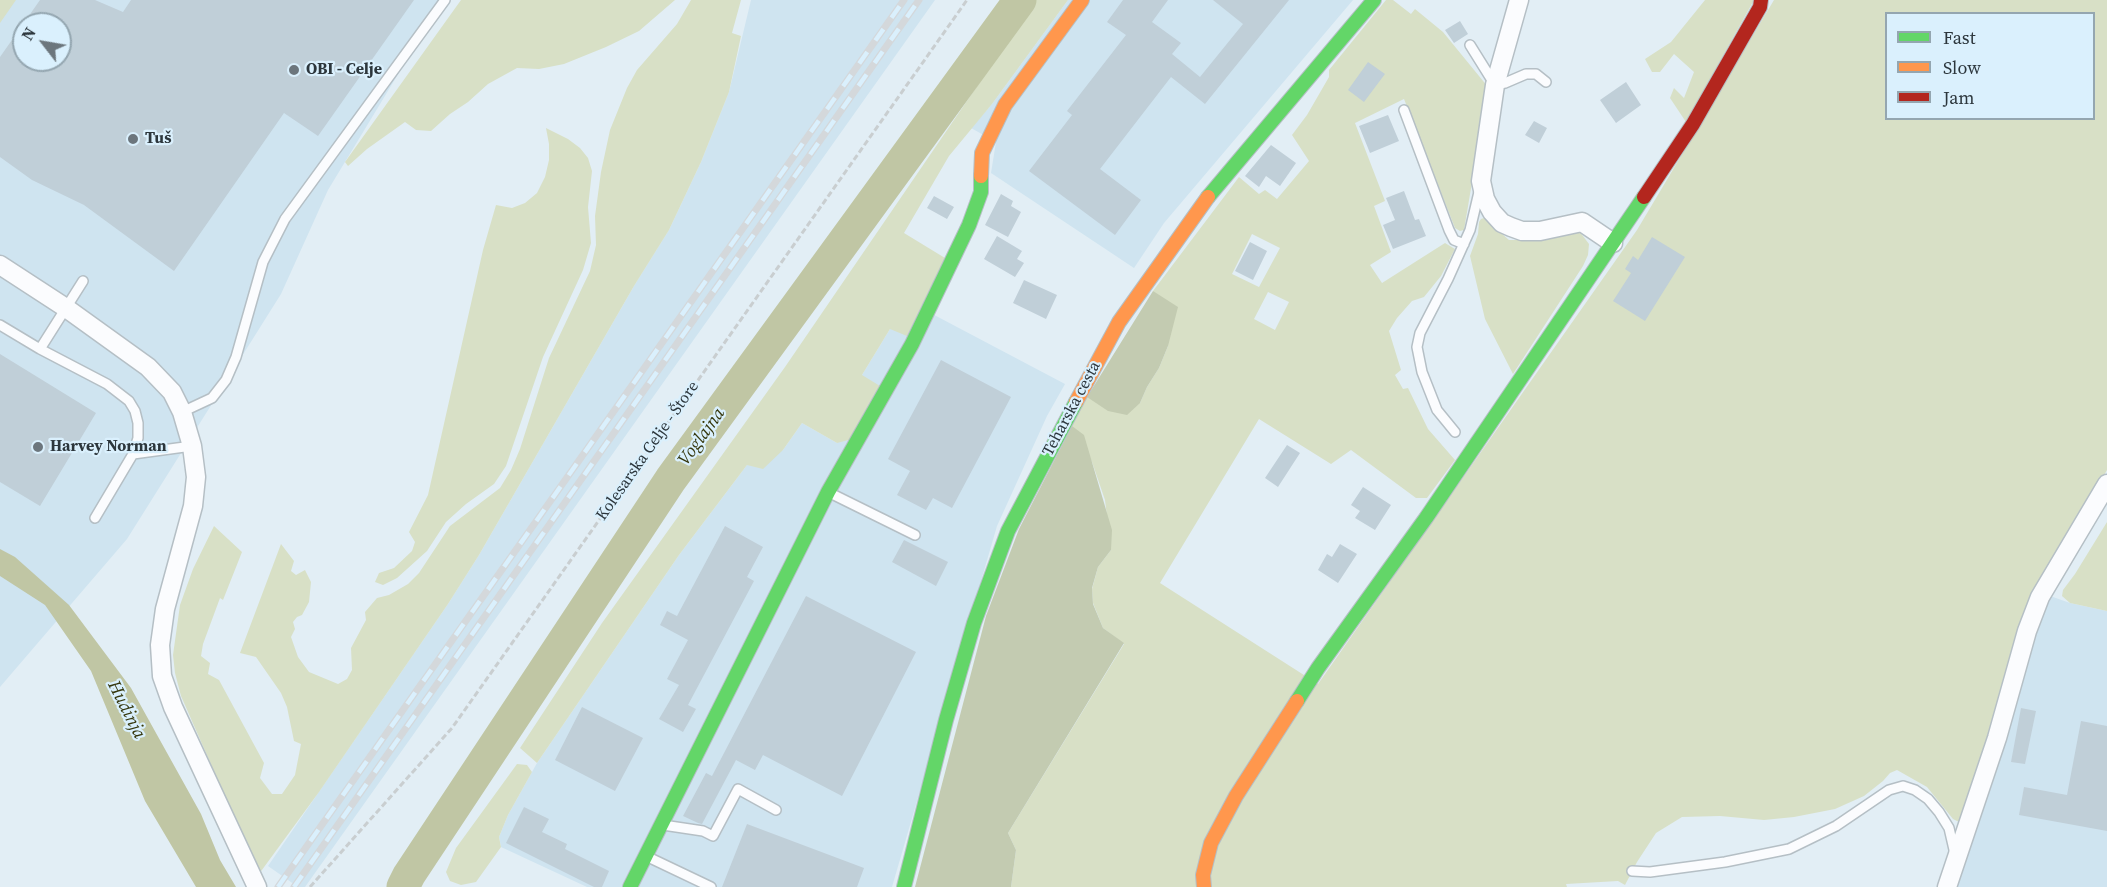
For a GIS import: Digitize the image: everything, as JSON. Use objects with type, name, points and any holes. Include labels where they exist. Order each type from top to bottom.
[{"type":"street","points":[[630,887],[828,492],[912,344],[969,225],[981,192],[982,153],[989,136],[1005,105],[1082,0]]},
{"type":"street","name":"Teharska cesta","points":[[904,887],[946,720],[974,623],[1008,531],[1065,422],[1119,322],[1181,232],[1374,0]]},
{"type":"street","points":[[1519,0],[1495,85],[1481,181],[1485,200],[1492,212],[1510,227],[1522,231],[1540,231],[1582,222],[1613,243]]},
{"type":"street","points":[[1204,887],[1203,875],[1211,843],[1236,796],[1318,668],[1426,518],[1693,124],[1760,7],[1761,0]]},
{"type":"street","points":[[0,265],[66,308],[148,368],[172,392],[182,412],[192,446],[196,477],[193,506],[165,609],[160,645],[162,676],[173,707],[257,887]]},
{"type":"street","points":[[1947,887],[1997,738],[2027,631],[2040,597],[2107,484]]},
{"type":"lane","points":[[182,412],[212,398],[226,380],[236,357],[263,262],[285,219],[445,0]]},
{"type":"lane","points":[[1470,45],[1495,85],[1526,74],[1536,74],[1546,82]]},
{"type":"lane","points":[[1404,110],[1449,230],[1454,240],[1464,244]]},
{"type":"lane","points":[[1455,432],[1437,410],[1422,372],[1417,347],[1419,333],[1470,230],[1481,181]]},
{"type":"lane","points":[[40,350],[83,281]]},
{"type":"lane","points":[[0,325],[40,350],[107,384],[129,401],[135,411],[138,438],[133,454],[95,518]]},
{"type":"lane","points":[[133,454],[192,446]]},
{"type":"lane","points":[[828,492],[915,536]]},
{"type":"lane","points":[[1632,871],[1650,872],[1725,862],[1789,849],[1836,826],[1888,790],[1903,786],[1915,790],[1928,799],[1939,812],[1948,828],[1956,859]]},
{"type":"lane","points":[[661,825],[703,831],[713,836],[738,789],[776,810]]},
{"type":"lane","points":[[645,856],[711,887]]},
{"type":"path","name":"Kolesarska Celje - Štore","points":[[309,887],[452,728],[967,0]]},
{"type":"shaded area","points":[[0,0],[443,0],[328,190],[281,294],[127,539],[0,687]]},
{"type":"shaded area","points":[[0,0],[16,0],[0,23]]},
{"type":"shaded area","points":[[461,0],[675,0],[639,31],[606,47],[564,64],[539,69],[517,68],[488,84],[431,131],[416,130],[405,122],[367,149],[348,166],[345,162]]},
{"type":"shaded area","points":[[691,0],[741,0],[732,33],[741,36],[729,92],[701,162],[669,230],[448,604],[319,792],[259,874],[181,696],[175,673],[173,655],[180,605],[193,569],[214,526],[242,552],[223,600],[220,598],[203,644],[201,656],[210,663],[208,674],[219,680],[264,763],[260,778],[272,794],[282,794],[295,775],[301,744],[294,741],[287,707],[281,693],[256,657],[240,653],[281,544],[294,561],[291,571],[296,575],[305,570],[311,582],[309,602],[302,615],[293,622],[295,629],[291,637],[298,657],[309,672],[338,684],[347,679],[352,670],[351,648],[366,620],[365,612],[377,598],[389,595],[408,584],[419,573],[450,526],[500,488],[511,470],[549,358],[590,271],[596,245],[595,216],[601,172],[610,130],[637,70],[677,24]]},
{"type":"shaded area","points":[[751,0],[935,0],[305,887],[298,887],[268,866],[448,604],[479,555],[634,286],[669,230],[701,162],[729,92]]},
{"type":"shaded area","points":[[1036,0],[1068,0],[992,104],[949,156],[904,233],[945,258],[907,336],[890,329],[862,375],[880,386],[852,439],[837,443],[802,423],[783,450],[763,469],[747,465],[679,555],[537,763],[520,748],[602,623],[785,367]]},
{"type":"shaded area","points":[[1068,0],[1353,0],[1164,223],[1134,268],[991,173],[996,142],[971,128],[992,104]]},
{"type":"shaded area","points":[[1386,0],[1393,0],[1411,14],[1415,9],[1443,32],[1488,87],[1464,230],[1460,231],[1455,228],[1404,99],[1355,123],[1385,201],[1374,206],[1391,252],[1370,265],[1382,283],[1445,243],[1455,249],[1441,276],[1424,297],[1412,301],[1389,331],[1401,370],[1395,375],[1403,389],[1408,388],[1428,429],[1455,460],[1427,498],[1416,498],[1351,450],[1331,464],[1259,419],[1160,583],[1318,684],[1637,230],[1774,0],[2107,0],[2107,470],[2062,549],[1990,737],[1962,820],[1959,822],[1953,819],[1927,787],[1897,770],[1890,773],[1864,796],[1835,809],[1764,820],[1720,816],[1682,817],[1656,833],[1625,885],[1618,881],[1566,884],[1567,887],[1011,887],[1016,850],[1008,833],[1124,644],[1103,628],[1093,603],[1092,589],[1098,567],[1111,550],[1105,500],[1092,462],[1072,426],[1087,397],[1140,403],[1168,346],[1153,291],[1239,177],[1259,194],[1265,190],[1277,199],[1309,161],[1292,135],[1307,115],[1329,77],[1329,70]],"holes":[[[1252,234],[1280,248],[1259,287],[1232,274]],[[1268,292],[1289,302],[1275,330],[1254,319]]]},
{"type":"shaded area","points":[[1705,0],[1754,0],[1686,122],[1670,98],[1674,88],[1684,98],[1694,72],[1674,54],[1660,72],[1652,72],[1645,59],[1671,42]]},
{"type":"shaded area","points":[[546,128],[580,148],[588,158],[592,171],[588,207],[591,243],[583,270],[543,357],[506,466],[494,484],[446,522],[427,551],[397,578],[383,585],[375,582],[379,573],[394,568],[412,551],[415,542],[409,532],[428,495],[483,250],[496,205],[512,208],[525,203],[537,193],[545,177],[549,160]]},
{"type":"shaded area","points":[[1484,218],[1509,240],[1525,240],[1566,231],[1580,232],[1589,244],[1588,255],[1583,266],[1513,374],[1485,319],[1470,256],[1478,234],[1479,222]]},
{"type":"shaded area","points":[[1153,291],[1178,307],[1168,346],[1140,403],[1127,415],[1108,411],[1087,397]]},
{"type":"shaded area","points":[[921,308],[1065,384],[1047,416],[997,526],[892,887],[587,887],[501,847],[499,837],[508,815],[537,763],[679,555],[747,465],[783,450],[802,423],[837,443],[862,375],[890,329]]},
{"type":"shaded area","points":[[1072,426],[1084,435],[1112,530],[1111,550],[1098,567],[1092,588],[1093,604],[1103,628],[1124,643],[1008,833],[1016,850],[1011,887],[915,887],[986,616],[1019,529]]},
{"type":"shaded area","points":[[2107,522],[2107,611],[2070,603],[2062,596],[2063,590]]},
{"type":"shaded area","points":[[2048,597],[2107,611],[2107,887],[1956,887],[2034,633]]},
{"type":"shaded area","points":[[517,764],[527,765],[532,772],[508,815],[499,837],[501,847],[476,882],[461,885],[450,881],[446,872],[456,848]]},
{"type":"water","name":"Hudinja","points":[[0,549],[15,557],[69,605],[131,688],[201,814],[220,860],[236,887],[196,887],[145,801],[91,671],[45,605],[0,576]]},
{"type":"building","name":"Tuš","points":[[40,0],[95,0],[123,12],[131,0],[414,0],[318,136],[284,113],[174,271],[84,205],[32,180],[0,157],[0,57],[12,40],[12,72],[72,72],[72,12],[32,12]]},
{"type":"building","points":[[1123,0],[1168,0],[1152,22],[1181,43],[1172,54],[1200,77],[1243,24],[1213,0],[1289,0],[1205,104],[1171,77],[1100,169],[1141,200],[1115,235],[1029,171],[1072,115],[1067,111],[1126,35],[1107,22]]},
{"type":"building","points":[[1460,21],[1468,34],[1454,43],[1445,30]]},
{"type":"building","points":[[1368,62],[1385,74],[1364,102],[1348,90]]},
{"type":"building","points":[[1626,82],[1641,105],[1616,123],[1600,100]]},
{"type":"building","points":[[1388,115],[1399,141],[1370,153],[1359,126]]},
{"type":"building","points":[[1534,121],[1547,128],[1539,143],[1525,135]]},
{"type":"building","points":[[1271,145],[1296,163],[1280,186],[1266,176],[1259,187],[1245,176]]},
{"type":"building","points":[[1404,191],[1415,220],[1419,219],[1426,236],[1393,249],[1383,225],[1395,220],[1386,198]]},
{"type":"building","points":[[1001,194],[1013,201],[1011,206],[1021,212],[1008,237],[985,225]]},
{"type":"building","points":[[934,196],[954,207],[947,219],[927,208]]},
{"type":"building","points":[[997,236],[1022,251],[1017,259],[1024,263],[1015,277],[984,259]]},
{"type":"building","points":[[1652,237],[1685,257],[1645,321],[1613,301],[1631,273],[1625,269],[1633,256],[1638,260]]},
{"type":"building","points":[[1250,242],[1267,251],[1253,280],[1235,271]]},
{"type":"building","points":[[1024,280],[1057,295],[1046,319],[1013,303]]},
{"type":"building","name":"Harvey Norman","points":[[0,354],[96,413],[40,506],[0,482]]},
{"type":"building","points":[[941,360],[1011,397],[952,508],[933,498],[926,510],[897,495],[910,471],[888,459]]},
{"type":"building","points":[[1287,445],[1300,453],[1278,487],[1265,478]]},
{"type":"building","points":[[1363,487],[1391,505],[1375,530],[1355,518],[1360,511],[1351,505]]},
{"type":"building","points":[[725,526],[763,547],[747,577],[754,581],[688,705],[696,709],[683,732],[659,719],[679,685],[667,679],[688,640],[660,625],[667,611],[677,616]]},
{"type":"building","points":[[904,540],[948,562],[936,586],[892,562]]},
{"type":"building","points":[[1340,544],[1357,554],[1338,583],[1318,570],[1327,554],[1332,557]]},
{"type":"building","points":[[806,596],[916,652],[842,796],[763,755],[755,770],[736,760],[702,824],[683,816],[706,773],[712,776]]},
{"type":"building","points":[[582,707],[643,738],[615,791],[555,760]]},
{"type":"building","points":[[2021,708],[2036,711],[2025,764],[2011,762]]},
{"type":"building","points":[[2081,721],[2107,726],[2107,831],[2019,815],[2024,787],[2067,795]]},
{"type":"building","points":[[524,807],[549,819],[542,832],[567,844],[565,849],[609,871],[602,887],[594,887],[506,843]]},
{"type":"building","points":[[747,824],[864,868],[857,887],[722,887]]},
{"type":"waterway","name":"Voglajna","points":[[403,887],[671,479],[1020,0]]},
{"type":"railway","points":[[278,887],[904,0]]},
{"type":"railway","points":[[294,887],[919,0]]},
{"type":"traffic: fast","points":[[1208,197],[1374,0]]},
{"type":"traffic: fast","points":[[630,887],[828,492],[912,344],[969,225],[981,192],[981,176]]},
{"type":"traffic: fast","points":[[1297,701],[1318,668],[1426,518],[1644,197]]},
{"type":"traffic: fast","points":[[904,887],[946,720],[974,623],[1008,531],[1076,402]]},
{"type":"traffic: slow","points":[[981,176],[982,153],[1005,105],[1082,0]]},
{"type":"traffic: slow","points":[[1076,402],[1119,322],[1208,197]]},
{"type":"traffic: slow","points":[[1204,887],[1203,875],[1211,843],[1236,796],[1297,701]]},
{"type":"traffic: jam","points":[[1644,197],[1693,124],[1760,7],[1761,0]]},
{"type":"place","name":"OBI - Celje","points":[[294,70]]},
{"type":"place","name":"Tuš","points":[[133,139]]},
{"type":"place","name":"Harvey Norman","points":[[38,447]]}]
